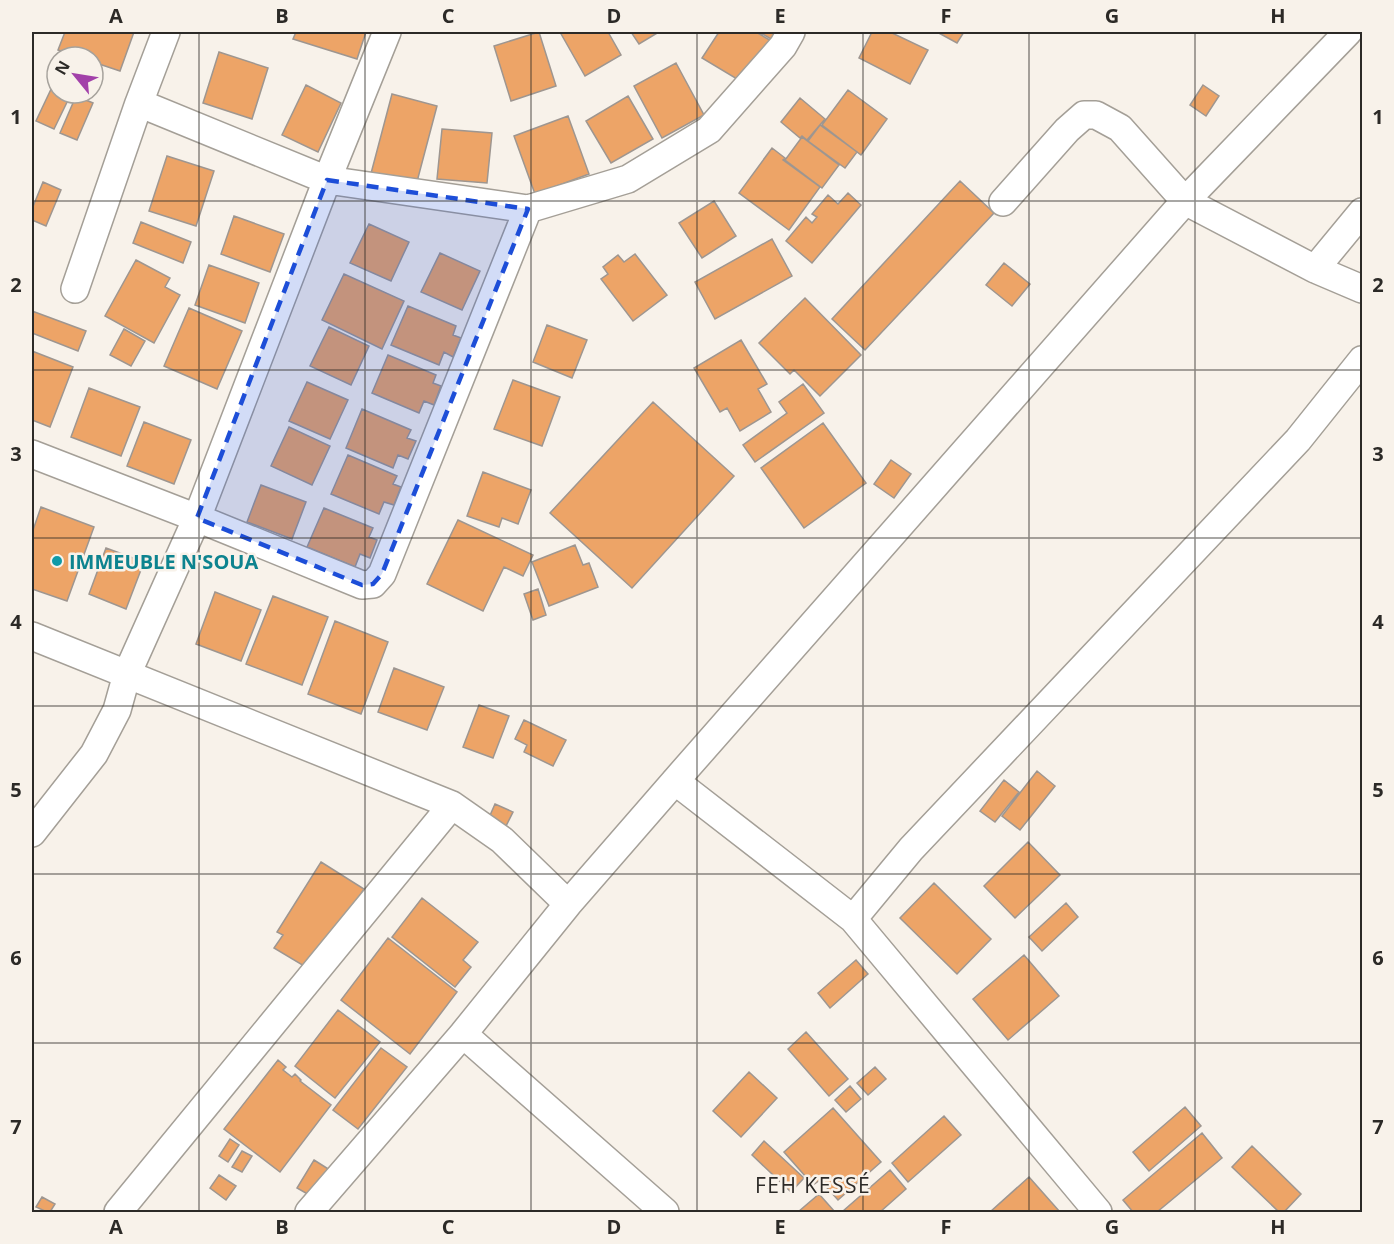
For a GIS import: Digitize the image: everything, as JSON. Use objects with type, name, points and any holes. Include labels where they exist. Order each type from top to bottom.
[{"type":"street","points":[[75,289],[166,32]]},
{"type":"street","points":[[32,833],[94,754],[117,710],[127,674],[196,518],[387,32]]},
{"type":"street","points":[[139,103],[327,180],[528,209],[628,179],[709,130],[783,46],[791,32]]},
{"type":"street","points":[[309,1212],[462,1034],[568,904],[1185,201],[1348,32]]},
{"type":"street","points":[[1003,202],[1067,130],[1084,115],[1096,115],[1120,128],[1185,201],[1315,269],[1362,289]]},
{"type":"street","points":[[32,454],[362,585],[373,584],[382,574],[528,209]]},
{"type":"street","points":[[1315,269],[1362,212]]},
{"type":"street","points":[[853,919],[911,849],[1298,440],[1362,360]]},
{"type":"street","points":[[32,636],[452,805],[502,840],[568,904]]},
{"type":"street","points":[[675,781],[853,919],[1098,1212]]},
{"type":"street","points":[[118,1212],[452,805]]},
{"type":"street","points":[[462,1034],[665,1212]]},
{"type":"highlighted area","points":[[327,180],[528,209],[382,574],[373,584],[362,585],[197,518]]},
{"type":"building","points":[[65,32],[134,32],[120,71],[105,66],[105,45],[60,45]]},
{"type":"building","points":[[296,32],[366,32],[357,59],[293,39]]},
{"type":"building","points":[[539,32],[556,86],[511,101],[494,46]]},
{"type":"building","points":[[560,32],[608,32],[621,55],[585,76]]},
{"type":"building","points":[[631,32],[659,32],[639,44]]},
{"type":"building","points":[[719,32],[756,32],[773,42],[747,85],[702,58]]},
{"type":"building","points":[[759,32],[785,32],[778,43]]},
{"type":"building","points":[[872,32],[890,32],[928,50],[910,84],[859,58]]},
{"type":"building","points":[[937,32],[964,32],[957,43]]},
{"type":"building","points":[[219,52],[268,68],[252,119],[203,103]]},
{"type":"building","points":[[676,63],[704,115],[662,138],[634,86]]},
{"type":"building","points":[[306,85],[341,103],[318,152],[282,135]]},
{"type":"building","points":[[1203,85],[1219,96],[1206,116],[1190,105]]},
{"type":"building","points":[[848,90],[887,119],[861,155],[822,125]]},
{"type":"building","points":[[392,94],[437,106],[414,193],[369,181]]},
{"type":"building","points":[[628,96],[653,139],[611,163],[586,121]]},
{"type":"building","points":[[800,98],[825,119],[807,140],[802,136],[800,138],[781,122]]},
{"type":"building","points":[[45,102],[45,105],[66,105],[54,129],[36,121]]},
{"type":"building","points":[[72,105],[92,105],[77,140],[60,133]]},
{"type":"building","points":[[568,116],[589,174],[535,194],[514,136]]},
{"type":"building","points":[[820,125],[857,152],[845,168],[808,141]]},
{"type":"building","points":[[442,129],[492,133],[487,183],[437,179]]},
{"type":"building","points":[[802,137],[839,165],[822,188],[785,160]]},
{"type":"building","points":[[772,148],[785,158],[783,160],[820,187],[789,230],[739,193]]},
{"type":"building","points":[[167,156],[214,171],[196,226],[149,211]]},
{"type":"building","points":[[960,181],[994,213],[865,350],[832,319]]},
{"type":"building","points":[[43,182],[61,190],[46,226],[32,220],[32,209]]},
{"type":"building","points":[[848,193],[861,205],[812,263],[786,241],[806,217],[812,223],[817,217],[812,214],[828,195],[838,204]]},
{"type":"building","points":[[714,201],[736,236],[702,258],[679,223]]},
{"type":"building","points":[[234,216],[284,234],[270,272],[221,254]]},
{"type":"building","points":[[141,222],[191,242],[183,263],[133,243]]},
{"type":"building","points":[[369,224],[409,242],[391,281],[350,263]]},
{"type":"building","points":[[772,239],[792,276],[715,319],[695,282]]},
{"type":"building","points":[[440,253],[480,271],[462,310],[421,292]]},
{"type":"building","points":[[635,254],[667,295],[633,321],[601,279],[608,274],[603,267],[618,255],[624,262]]},
{"type":"building","points":[[136,260],[170,278],[165,287],[180,295],[154,343],[105,316]]},
{"type":"building","points":[[1004,263],[1030,284],[1012,306],[986,285]]},
{"type":"building","points":[[209,265],[259,283],[245,323],[195,305]]},
{"type":"building","points":[[344,274],[404,301],[382,349],[322,320]]},
{"type":"building","points":[[805,298],[861,355],[820,396],[794,370],[790,374],[759,343]]},
{"type":"building","points":[[408,306],[456,326],[453,335],[461,338],[453,357],[444,352],[439,365],[391,345]]},
{"type":"building","points":[[189,308],[242,331],[217,389],[164,366]]},
{"type":"building","points":[[32,311],[86,331],[78,351],[32,333]]},
{"type":"building","points":[[547,325],[587,340],[572,378],[533,362]]},
{"type":"building","points":[[329,327],[369,346],[351,385],[310,366]]},
{"type":"building","points":[[124,329],[145,341],[131,366],[110,355]]},
{"type":"building","points":[[741,340],[767,384],[758,389],[771,412],[740,431],[727,408],[720,412],[694,368]]},
{"type":"building","points":[[32,351],[73,367],[50,427],[32,420]]},
{"type":"building","points":[[388,355],[436,375],[433,383],[441,386],[434,405],[424,401],[419,413],[372,393]]},
{"type":"building","points":[[513,380],[560,397],[542,446],[494,429]]},
{"type":"building","points":[[307,382],[348,400],[330,439],[289,421]]},
{"type":"building","points":[[803,384],[824,413],[755,462],[743,445],[787,413],[779,402]]},
{"type":"building","points":[[89,388],[140,407],[121,456],[71,437]]},
{"type":"building","points":[[653,402],[734,476],[632,588],[550,513]]},
{"type":"building","points":[[362,409],[411,430],[407,438],[416,441],[408,459],[398,455],[393,468],[346,448]]},
{"type":"building","points":[[144,422],[191,440],[174,484],[127,466]]},
{"type":"building","points":[[823,423],[866,483],[804,528],[761,468]]},
{"type":"building","points":[[289,427],[330,446],[312,485],[271,466]]},
{"type":"building","points":[[348,455],[397,476],[393,484],[401,487],[394,505],[384,502],[379,514],[331,494]]},
{"type":"building","points":[[891,460],[911,474],[894,498],[874,484]]},
{"type":"building","points":[[483,472],[531,490],[518,524],[502,518],[499,527],[467,516]]},
{"type":"building","points":[[261,485],[306,502],[292,539],[247,522]]},
{"type":"building","name":"IMMEUBLE N'SOUA","points":[[41,507],[94,527],[67,601],[32,589],[32,533]]},
{"type":"building","points":[[324,508],[373,528],[369,537],[377,540],[370,558],[360,554],[355,567],[307,547]]},
{"type":"building","points":[[458,520],[533,555],[523,576],[504,567],[483,611],[427,584]]},
{"type":"building","points":[[575,545],[583,565],[589,563],[598,587],[549,606],[532,562]]},
{"type":"building","points":[[106,548],[144,562],[126,609],[89,594]]},
{"type":"building","points":[[538,589],[546,615],[533,620],[524,594]]},
{"type":"building","points":[[215,592],[261,610],[241,661],[196,644]]},
{"type":"building","points":[[273,596],[328,617],[302,685],[246,664]]},
{"type":"building","points":[[335,621],[388,642],[361,714],[308,694]]},
{"type":"building","points":[[394,668],[444,687],[427,730],[378,712]]},
{"type":"building","points":[[479,705],[509,716],[493,758],[463,747]]},
{"type":"building","points":[[524,720],[566,740],[553,766],[524,752],[527,745],[515,739]]},
{"type":"building","points":[[1037,771],[1055,786],[1020,830],[1002,816]]},
{"type":"building","points":[[1004,780],[1019,792],[995,822],[980,811]]},
{"type":"building","points":[[495,804],[513,812],[505,828],[488,820]]},
{"type":"building","points":[[1028,842],[1060,875],[1015,918],[984,886]]},
{"type":"building","points":[[321,862],[364,889],[321,959],[304,966],[274,948],[283,935],[277,932]]},
{"type":"building","points":[[934,883],[991,939],[957,974],[900,918]]},
{"type":"building","points":[[422,898],[478,942],[463,960],[471,967],[455,987],[392,937]]},
{"type":"building","points":[[1066,903],[1078,917],[1042,951],[1029,937]]},
{"type":"building","points":[[388,938],[457,992],[410,1054],[341,1000]]},
{"type":"building","points":[[1024,955],[1059,996],[1008,1040],[973,999]]},
{"type":"building","points":[[856,960],[868,974],[830,1008],[818,993]]},
{"type":"building","points":[[338,1010],[380,1042],[335,1098],[295,1066]]},
{"type":"building","points":[[806,1032],[848,1079],[829,1096],[788,1049]]},
{"type":"building","points":[[381,1048],[407,1067],[358,1129],[333,1110]]},
{"type":"building","points":[[278,1060],[286,1067],[283,1070],[292,1077],[295,1074],[300,1081],[331,1105],[280,1172],[224,1129]]},
{"type":"building","points":[[875,1067],[886,1079],[868,1095],[857,1083]]},
{"type":"building","points":[[749,1072],[777,1098],[741,1137],[713,1111]]},
{"type":"building","points":[[850,1086],[861,1099],[846,1112],[835,1100]]},
{"type":"building","points":[[1185,1107],[1201,1126],[1149,1171],[1133,1152]]},
{"type":"building","points":[[833,1108],[881,1162],[838,1200],[820,1180],[813,1185],[784,1152]]},
{"type":"building","points":[[944,1116],[961,1135],[908,1182],[892,1163]]},
{"type":"building","points":[[1202,1133],[1222,1158],[1157,1212],[1133,1212],[1123,1200]]},
{"type":"building","points":[[230,1139],[239,1145],[228,1162],[219,1156]]},
{"type":"building","points":[[764,1141],[804,1178],[791,1192],[752,1155]]},
{"type":"building","points":[[1252,1146],[1301,1194],[1284,1212],[1279,1212],[1232,1167]]},
{"type":"building","points":[[242,1151],[252,1156],[242,1172],[232,1167]]},
{"type":"building","points":[[314,1160],[333,1172],[311,1196],[297,1188]]},
{"type":"building","points":[[890,1170],[906,1189],[880,1212],[843,1211]]},
{"type":"building","points":[[219,1175],[236,1186],[226,1200],[210,1188]]},
{"type":"building","points":[[1029,1177],[1060,1212],[990,1212]]},
{"type":"building","points":[[819,1194],[835,1212],[798,1212]]},
{"type":"building","points":[[42,1197],[55,1204],[50,1212],[36,1207]]},
{"type":"place","name":"IMMEUBLE N'SOUA","points":[[57,561]]},
{"type":"district","name":"FEH KESSÉ","points":[[813,1185]]}]
